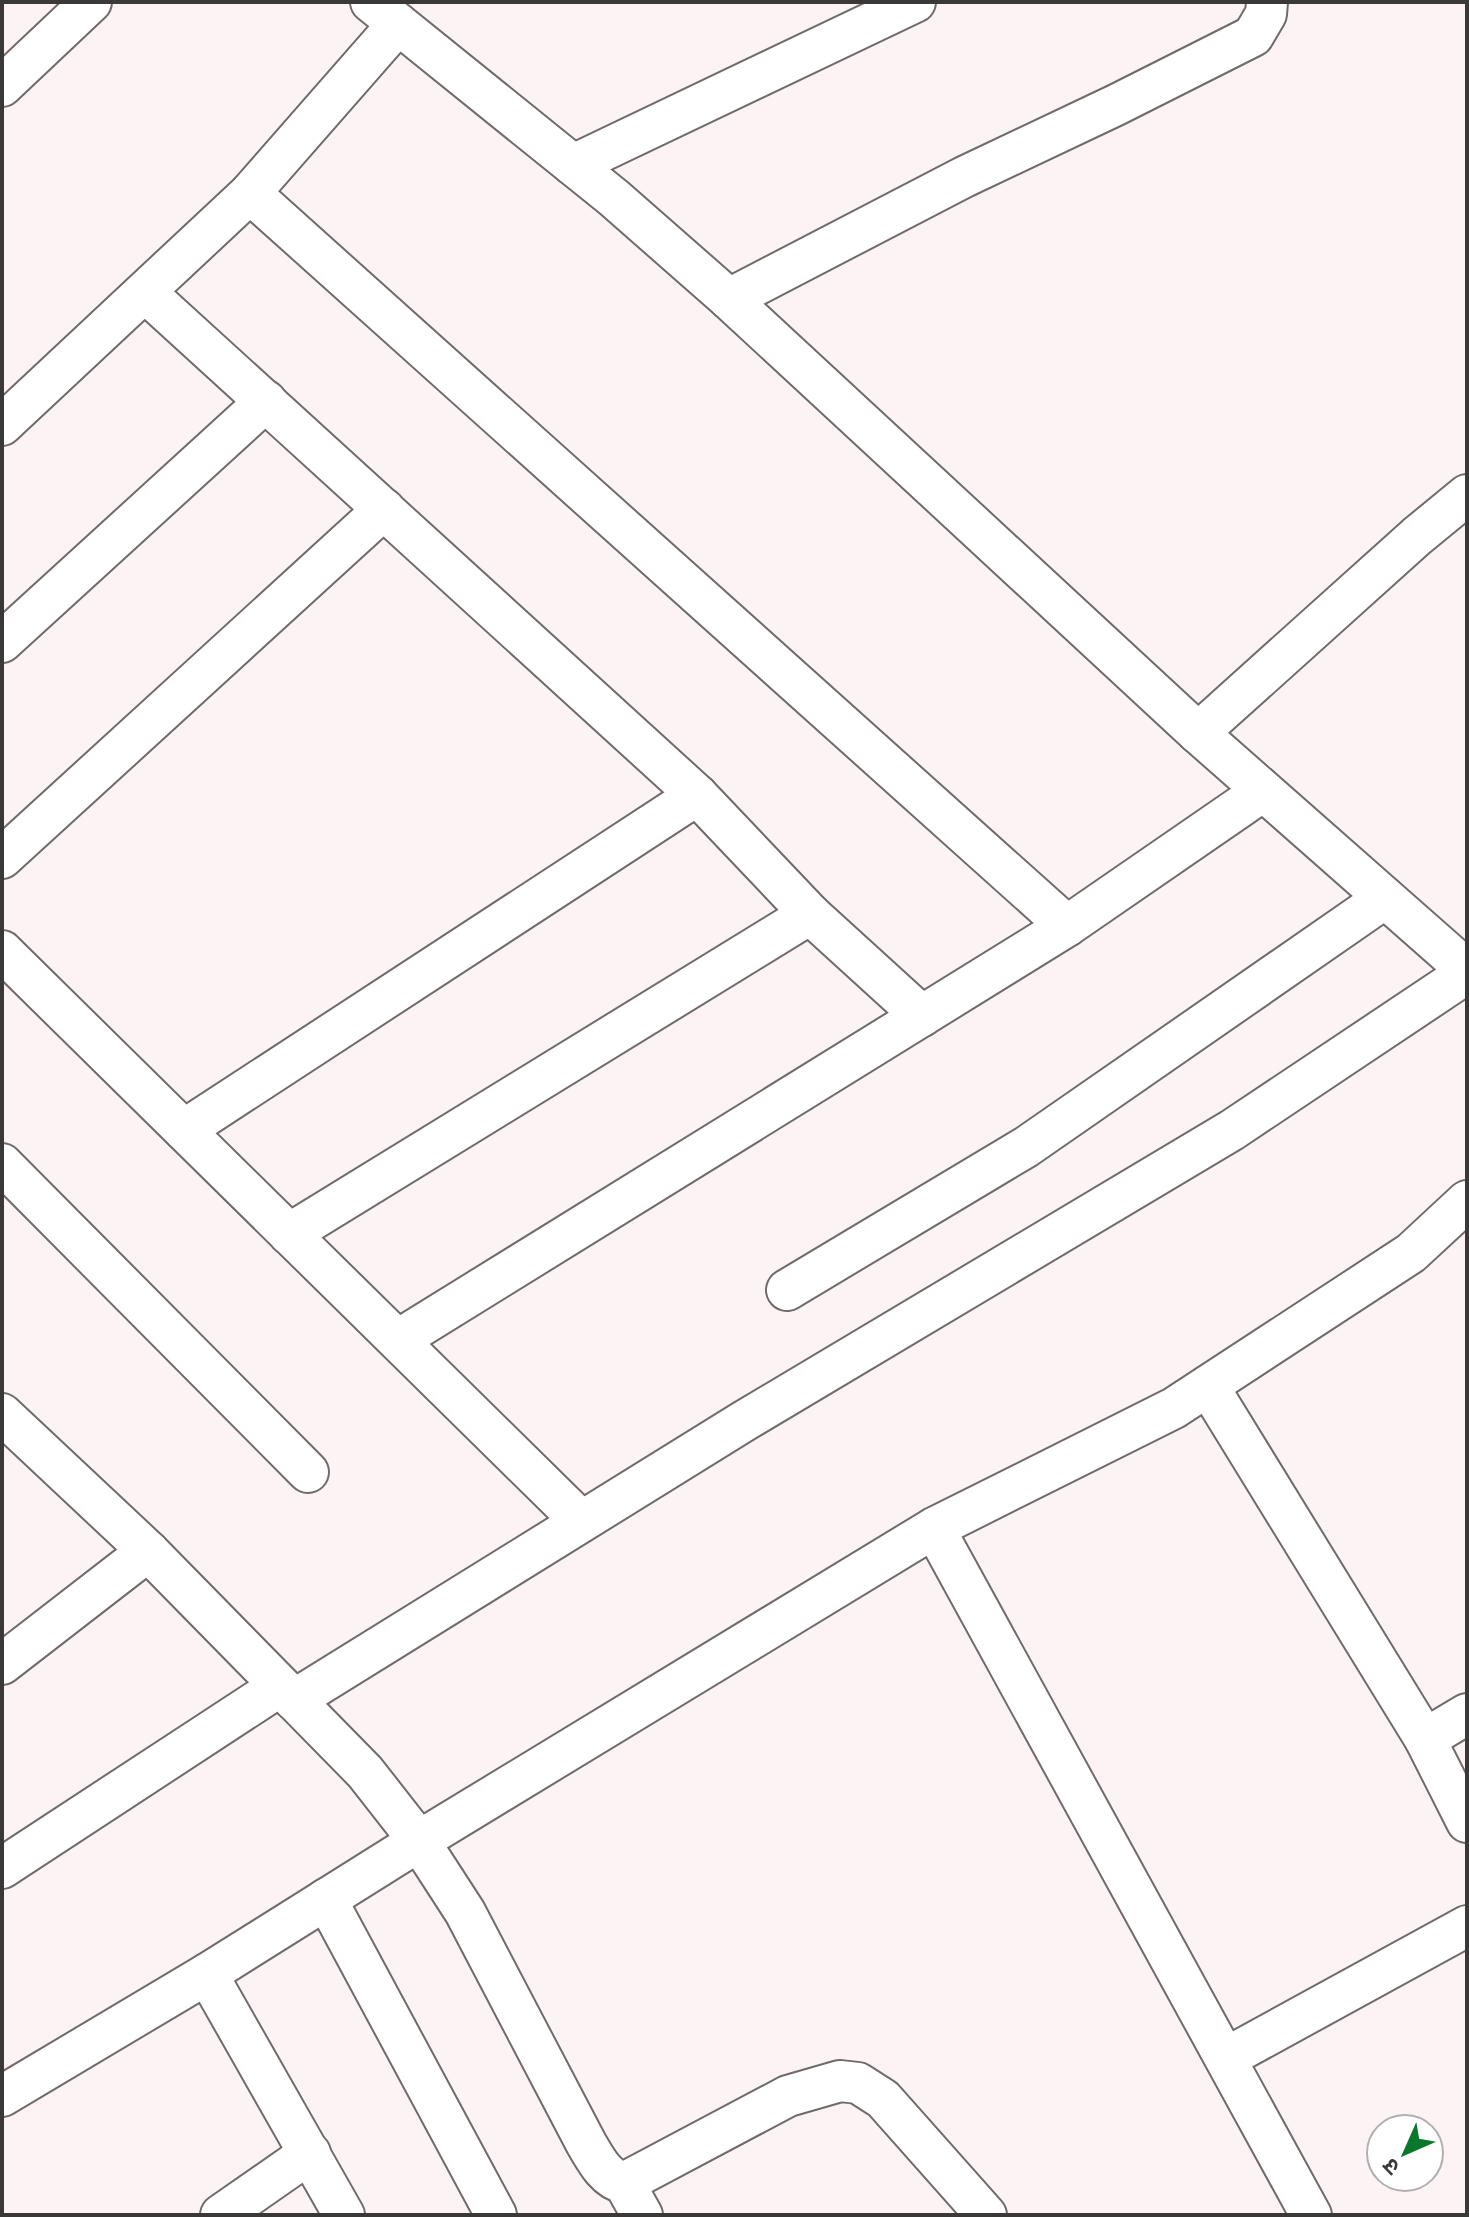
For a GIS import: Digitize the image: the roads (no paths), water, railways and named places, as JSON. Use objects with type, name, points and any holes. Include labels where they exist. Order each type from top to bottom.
[{"type":"street","points":[[2,86],[91,2]]},
{"type":"street","points":[[573,165],[915,2]]},
{"type":"street","points":[[729,299],[964,177],[1253,36],[1266,14],[1267,2]]},
{"type":"street","points":[[2,425],[250,193],[384,13],[573,165],[729,299],[1198,733],[1467,972],[1232,1130],[581,1521],[287,1693],[2,1868]]},
{"type":"street","points":[[250,193],[1067,926]]},
{"type":"street","points":[[145,292],[697,795],[810,914],[922,1016]]},
{"type":"street","points":[[2,642],[266,401]]},
{"type":"street","points":[[1198,733],[1417,536],[1467,495]]},
{"type":"street","points":[[2,858],[384,509]]},
{"type":"street","points":[[398,1340],[1067,926],[1263,791]]},
{"type":"street","points":[[184,1130],[697,795]]},
{"type":"street","points":[[787,1290],[1026,1147],[1385,898]]},
{"type":"street","points":[[289,1234],[810,914]]},
{"type":"street","points":[[2,951],[581,1521]]},
{"type":"street","points":[[2,1164],[308,1472]]},
{"type":"street","points":[[2,2096],[207,1974],[419,1841],[934,1528],[1174,1408],[1411,1253],[1467,1201]]},
{"type":"street","points":[[1208,1386],[1425,1739],[1467,1822]]},
{"type":"street","points":[[2,1414],[148,1551],[365,1772],[419,1841],[465,1912],[586,2143],[601,2167],[633,2199],[788,2096],[840,2081],[858,2083],[883,2099],[986,2215]]},
{"type":"street","points":[[934,1528],[1311,2215]]},
{"type":"street","points":[[2,1664],[148,1551]]},
{"type":"street","points":[[1425,1739],[1467,1714]]},
{"type":"street","points":[[326,1899],[496,2215]]},
{"type":"street","points":[[1226,2058],[1467,1926]]},
{"type":"street","points":[[207,1974],[344,2215]]},
{"type":"street","points":[[221,2215],[310,2153]]}]
